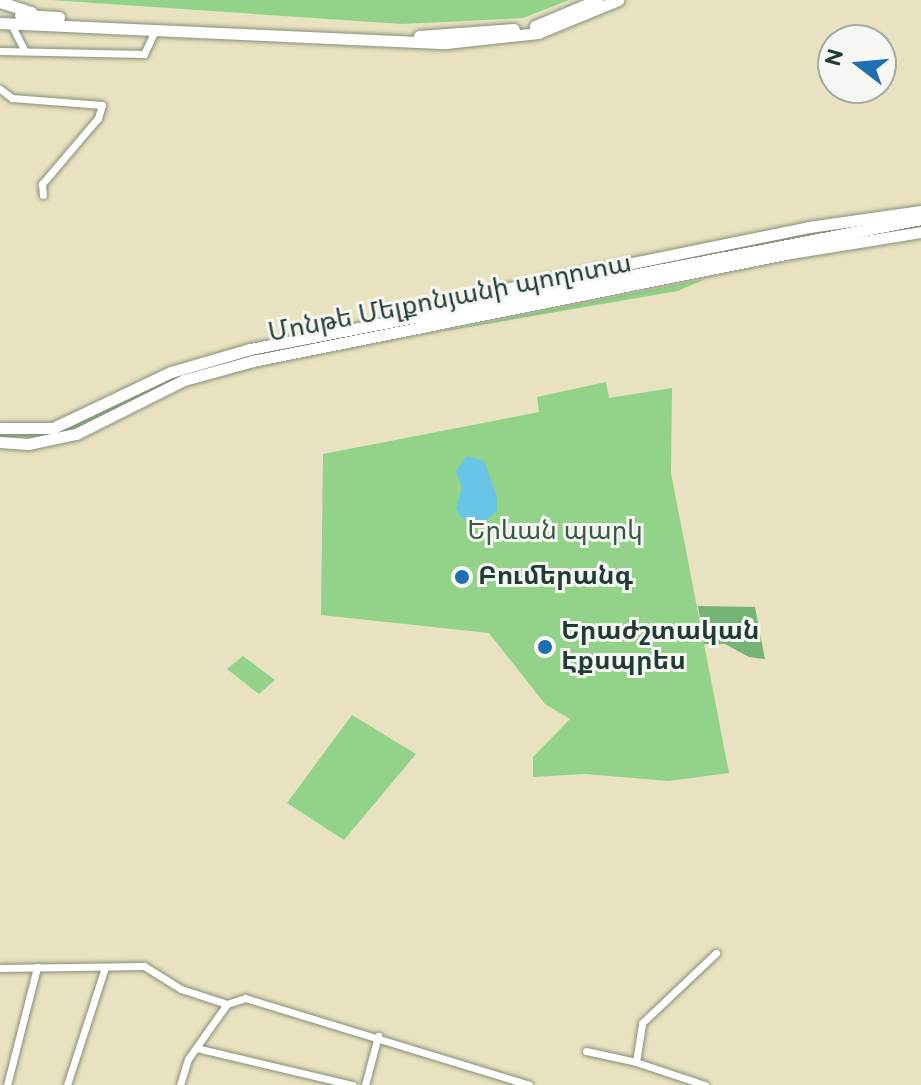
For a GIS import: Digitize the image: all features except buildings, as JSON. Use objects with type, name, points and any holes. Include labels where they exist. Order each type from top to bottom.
[{"type":"main road","points":[[0,16],[39,15],[401,36],[537,26],[597,0]]},
{"type":"main road","points":[[6,25],[399,43],[496,40],[538,33],[618,0]]},
{"type":"main road","points":[[0,2],[39,15]]},
{"type":"main road","points":[[327,333],[359,319],[809,227],[921,211]]},
{"type":"main road","name":"Մոնթե Մելքոնյանի պողոտա","points":[[0,442],[28,444],[76,434],[184,380],[252,355],[327,333],[921,219]]},
{"type":"main road","name":"Մոնթե Մելքոնյանի պողոտա","points":[[0,428],[53,428],[171,372],[252,355],[413,329],[785,254],[921,232]]},
{"type":"main road","points":[[411,316],[413,329]]},
{"type":"street","points":[[6,25],[24,50]]},
{"type":"street","points":[[0,51],[144,54],[155,30]]},
{"type":"street","points":[[0,89],[12,98],[102,105],[98,118],[42,184],[43,195]]},
{"type":"street","points":[[636,1062],[642,1023],[716,953]]},
{"type":"street","points":[[7,1085],[37,967]]},
{"type":"street","points":[[67,1085],[105,967]]},
{"type":"street","points":[[0,968],[150,967],[181,989],[227,1004]]},
{"type":"street","points":[[180,1085],[196,1048],[227,1004],[245,998],[378,1036],[529,1085]]},
{"type":"street","points":[[365,1085],[378,1036]]},
{"type":"street","points":[[196,1048],[353,1085]]},
{"type":"street","points":[[586,1051],[636,1062],[705,1085]]},
{"type":"green space","points":[[51,0],[569,0],[523,18],[402,24]]},
{"type":"green space","points":[[705,279],[678,291],[428,334]]},
{"type":"green space","points":[[242,355],[243,360],[153,389],[84,426],[53,436],[0,437],[0,433],[53,432],[197,367]]},
{"type":"green space","name":"Երևան պարկ","points":[[606,382],[609,398],[672,388],[671,473],[729,773],[669,781],[585,774],[533,777],[533,757],[570,719],[545,704],[489,633],[321,615],[323,454],[539,412],[537,397]]},
{"type":"green space","points":[[698,606],[755,607],[765,659],[749,657],[725,644],[704,644]]},
{"type":"green space","points":[[243,656],[275,680],[259,694],[227,669]]},
{"type":"green space","points":[[352,715],[416,754],[344,840],[287,803]]},
{"type":"water","points":[[467,456],[484,461],[497,496],[497,511],[482,524],[462,519],[456,508],[462,488],[456,471]]},
{"type":"place","name":"Բումերանգ","points":[[462,577]]},
{"type":"place","name":"Երաժշտական Էքսպրես","points":[[545,647]]}]
